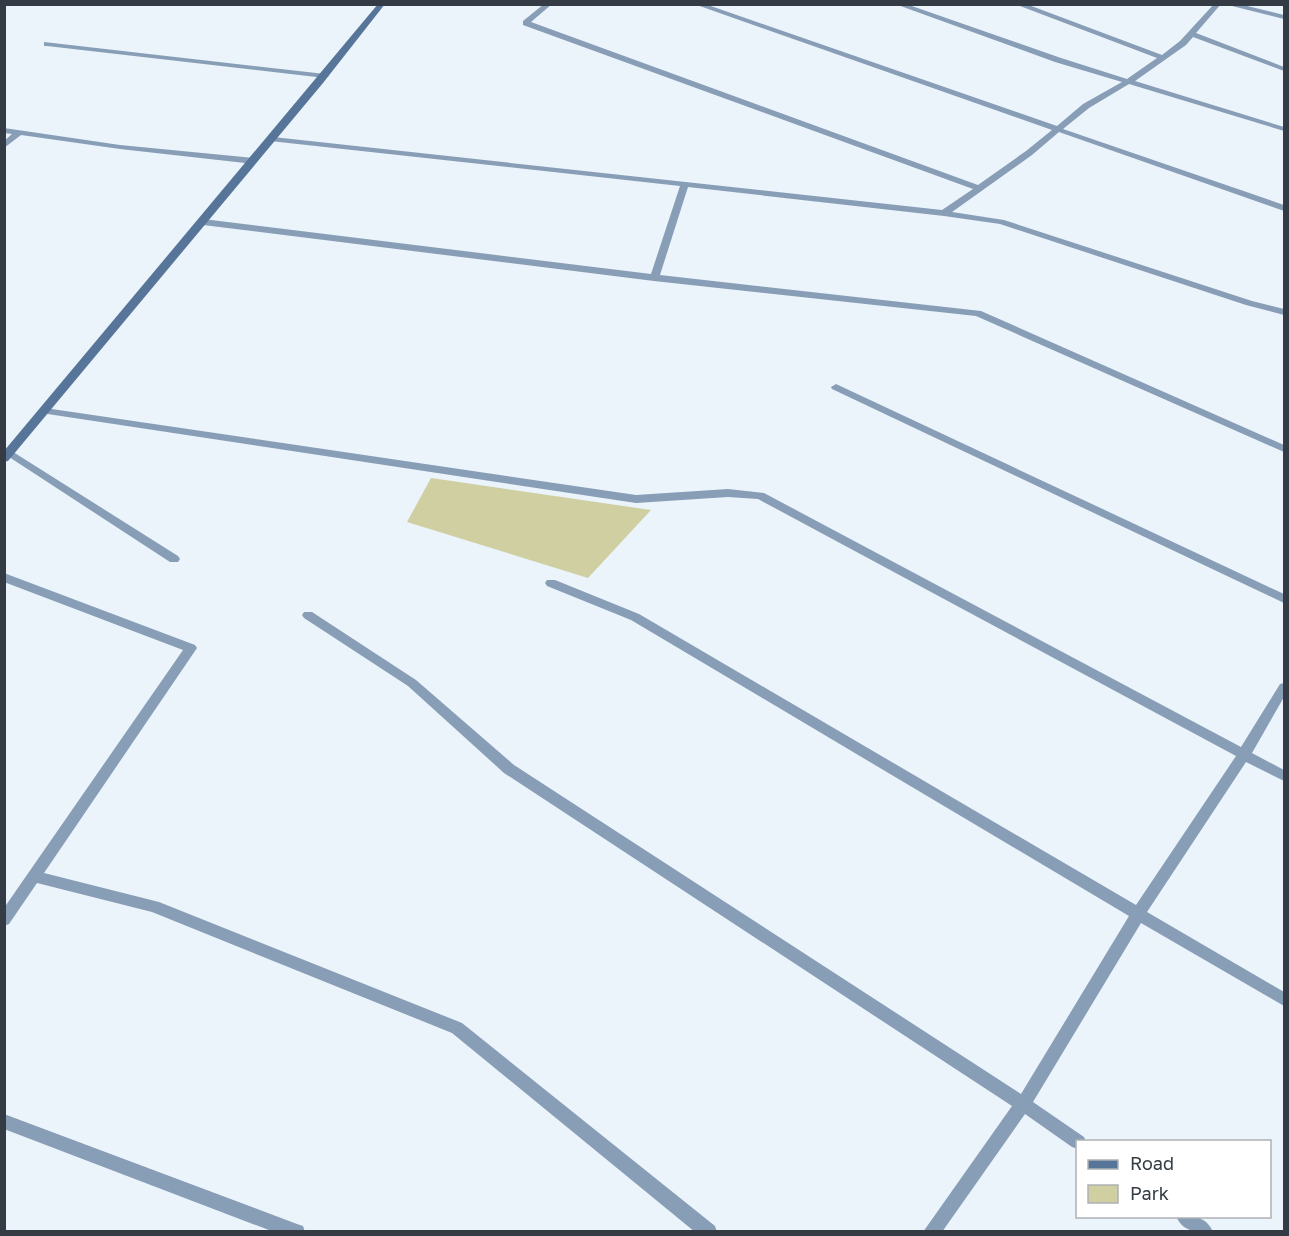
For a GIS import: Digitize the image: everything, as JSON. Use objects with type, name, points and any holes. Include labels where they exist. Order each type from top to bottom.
[{"type":"street","points":[[174,559],[7,456],[273,139],[382,4]]},
{"type":"street","points":[[549,4],[526,23],[979,188]]},
{"type":"street","points":[[697,4],[1284,208]]},
{"type":"street","points":[[898,4],[1058,60],[1284,129]]},
{"type":"street","points":[[1018,4],[1163,58]]},
{"type":"street","points":[[944,213],[1086,106],[1130,81],[1184,43],[1218,4]]},
{"type":"street","points":[[1227,4],[1284,17]]},
{"type":"street","points":[[1192,34],[1284,69]]},
{"type":"street","points":[[47,44],[325,76]]},
{"type":"street","points":[[4,130],[120,147],[254,161]]},
{"type":"street","points":[[4,146],[19,132]]},
{"type":"street","points":[[273,139],[944,213],[1001,222],[1249,303],[1284,312]]},
{"type":"street","points":[[654,278],[685,185]]},
{"type":"street","points":[[204,222],[654,278],[978,313],[1284,449]]},
{"type":"street","points":[[836,387],[1284,598]]},
{"type":"street","points":[[45,411],[636,499],[728,493],[760,496],[1284,776]]},
{"type":"street","points":[[4,577],[190,648],[4,920]]},
{"type":"street","points":[[551,583],[636,617],[1284,1000]]},
{"type":"street","points":[[308,615],[412,683],[509,769],[1023,1104],[1076,1141]]},
{"type":"street","points":[[931,1232],[1023,1104],[1139,913],[1244,754],[1284,687]]},
{"type":"street","points":[[34,876],[154,906],[457,1028],[709,1232]]},
{"type":"street","points":[[4,1121],[297,1232]]},
{"type":"street","points":[[1187,1218],[1205,1232]]},
{"type":"green space","points":[[431,478],[651,510],[588,578],[407,522]]}]
